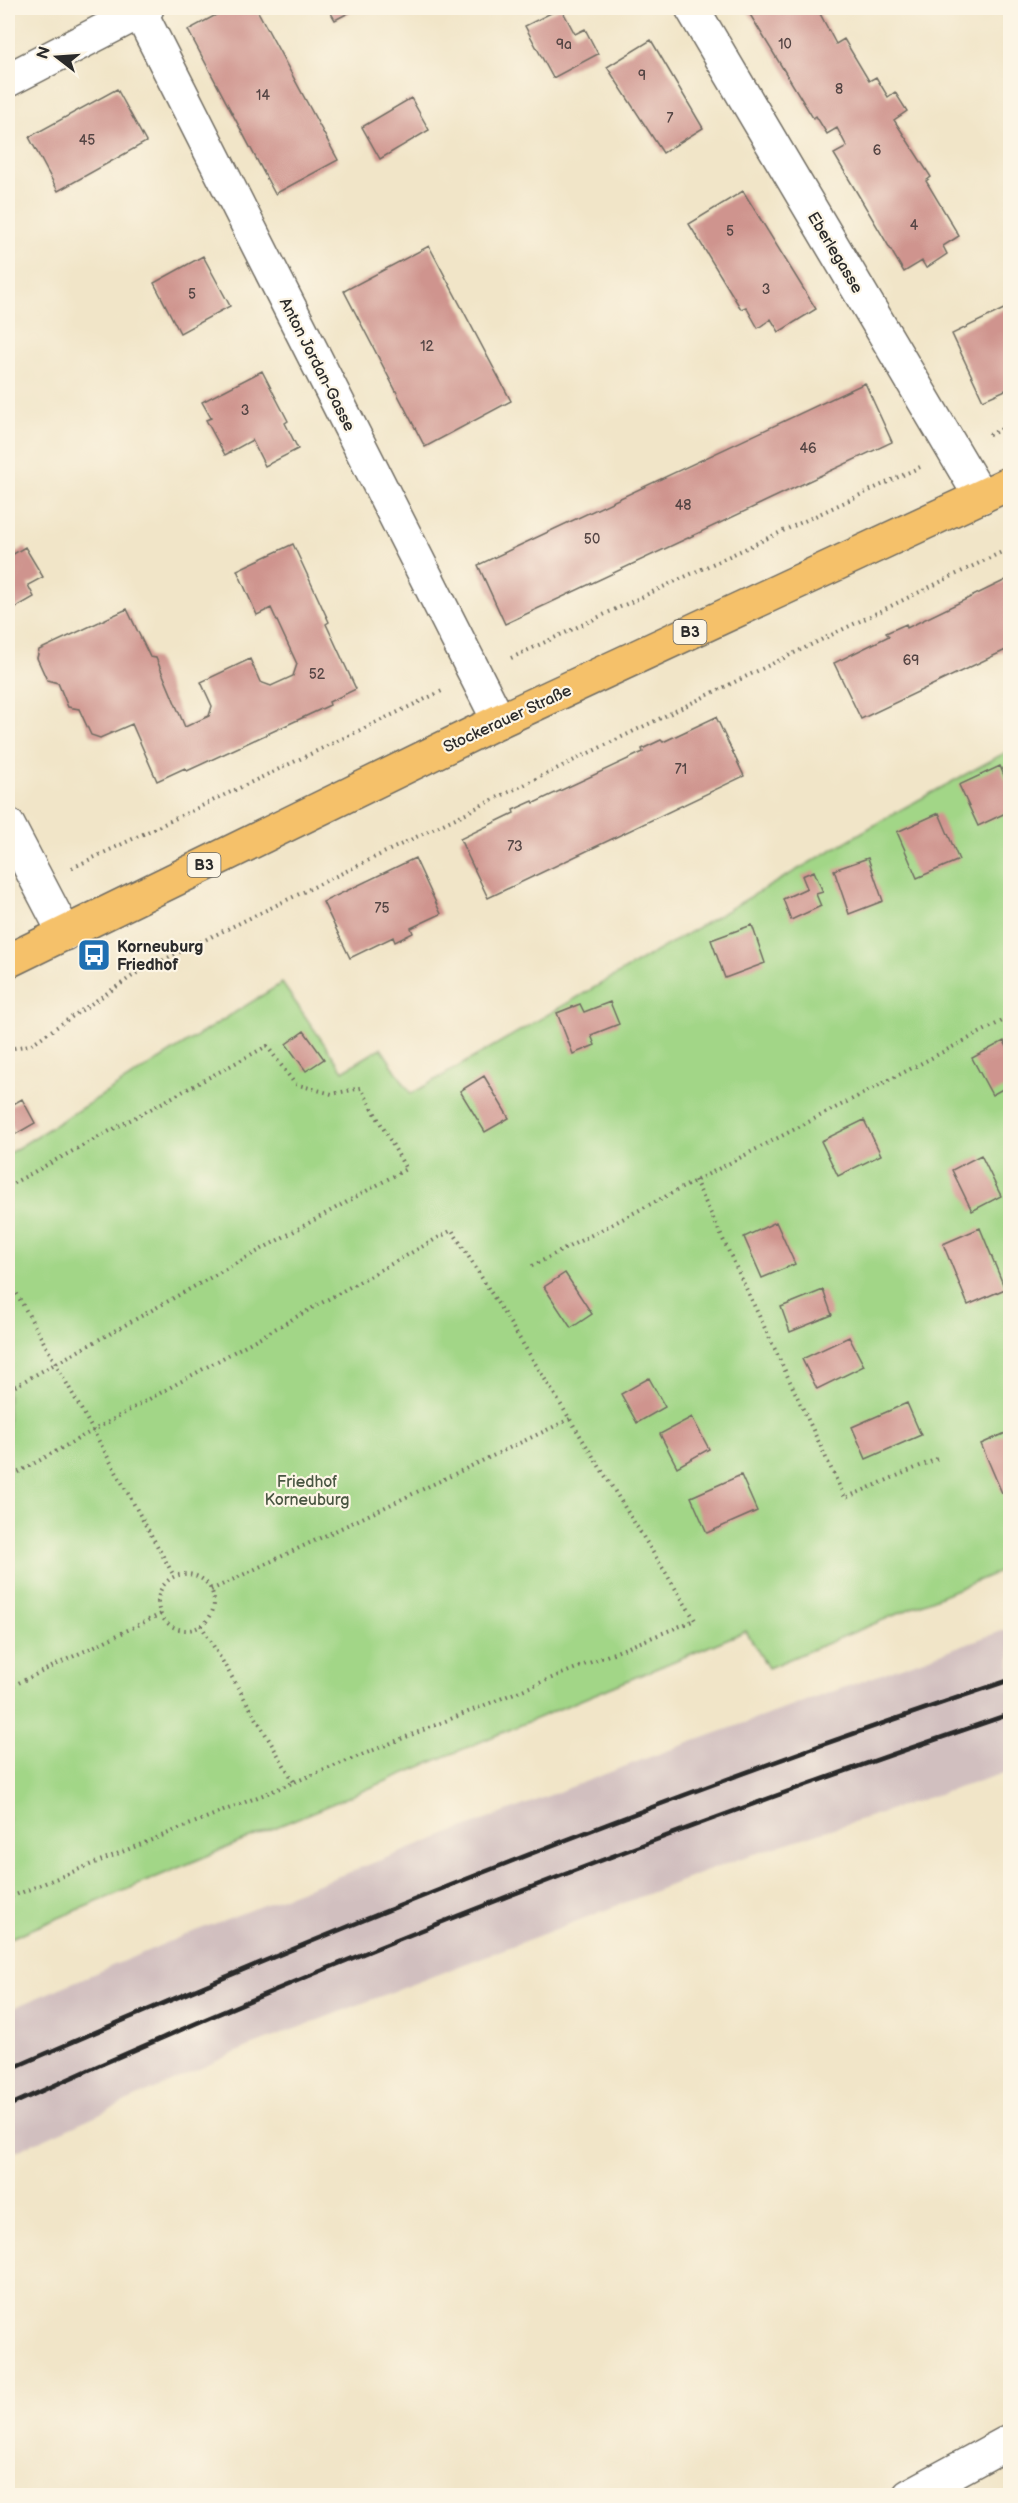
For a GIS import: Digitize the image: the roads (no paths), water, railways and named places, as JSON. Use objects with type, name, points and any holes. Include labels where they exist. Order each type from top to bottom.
[{"type":"main road","name":"Stockerauer Straße","points":[[8,961],[499,721],[1011,483]]},
{"type":"street","name":"Eberlegasse","points":[[692,8],[981,496]]},
{"type":"street","points":[[8,81],[142,9]]},
{"type":"street","name":"Anton Jordan-Gasse","points":[[142,9],[499,721]]},
{"type":"street","points":[[8,825],[64,934]]},
{"type":"street","points":[[909,2496],[1011,2441]]},
{"type":"railway","points":[[8,2070],[255,1965],[630,1815],[756,1768],[1010,1680]]},
{"type":"railway","points":[[8,2106],[255,1998],[504,1898],[756,1803],[1010,1714]]},
{"type":"place","name":"Korneuburg Friedhof","points":[[94,955]]},
{"type":"park label","name":"Friedhof Korneuburg","points":[[307,1490]]}]
